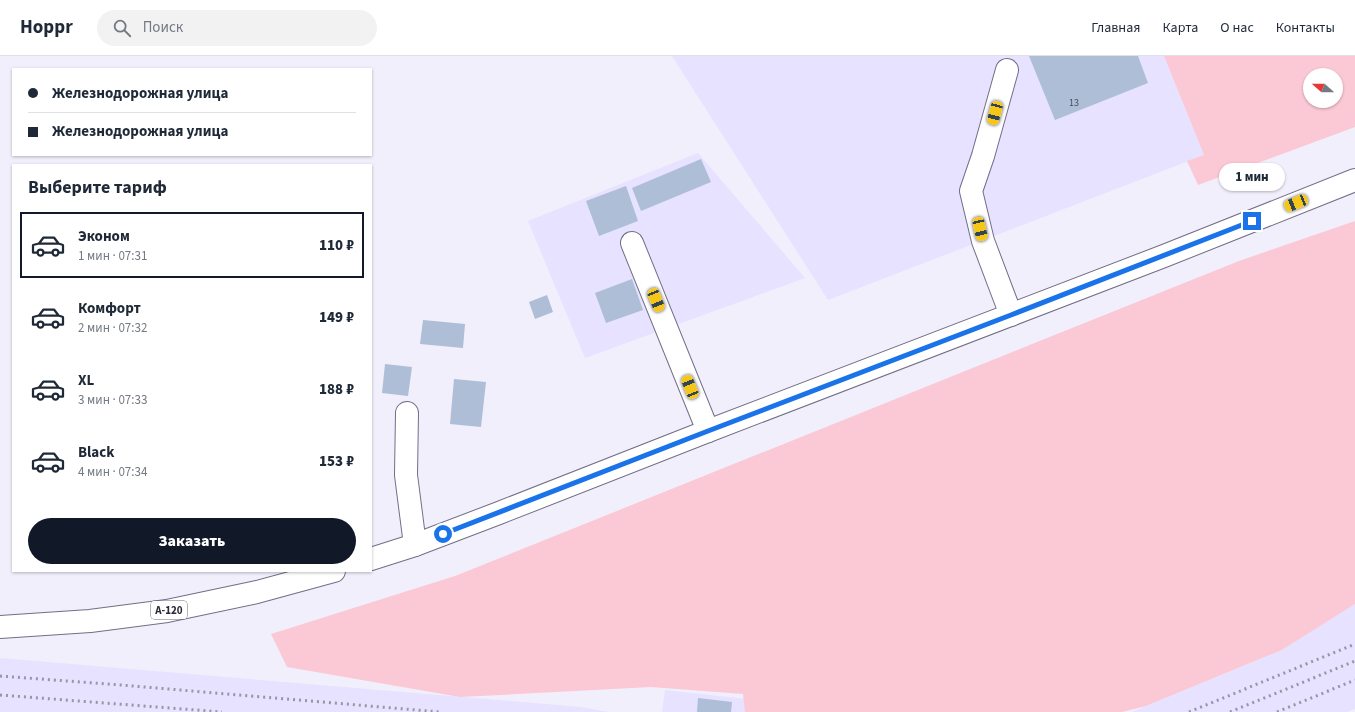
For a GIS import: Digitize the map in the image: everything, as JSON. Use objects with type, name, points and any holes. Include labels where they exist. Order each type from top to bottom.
[{"type":"main road","points":[[1007,70],[972,191],[983,241],[1011,315]]},
{"type":"main road","points":[[372,559],[415,545],[1171,253],[1355,180]]},
{"type":"main road","points":[[632,243],[708,431]]},
{"type":"main road","points":[[407,413],[406,475],[415,545]]},
{"type":"main road","name":"А-120","points":[[0,627],[90,621],[167,610],[257,592],[330,572]]},
{"type":"shaded area","points":[[672,56],[1164,56],[1204,155],[828,300]]},
{"type":"shaded area","points":[[1164,56],[1355,56],[1355,127],[1198,185],[1187,161],[1204,155]]},
{"type":"shaded area","points":[[698,153],[805,278],[585,358],[528,221]]},
{"type":"shaded area","points":[[1355,221],[1355,604],[1282,650],[1146,706],[1122,712],[745,712],[743,694],[651,687],[460,697],[287,667],[271,634],[455,576],[1239,261]]},
{"type":"shaded area","points":[[1355,604],[1355,709],[1347,712],[1132,712],[1282,650]]},
{"type":"shaded area","points":[[0,658],[581,707],[608,712],[0,712]]},
{"type":"shaded area","points":[[665,690],[781,703],[781,712],[662,712]]},
{"type":"building","points":[[1029,56],[1138,56],[1148,83],[1055,120]]},
{"type":"building","points":[[701,159],[711,182],[641,211],[632,188]]},
{"type":"building","points":[[626,186],[638,221],[599,236],[586,201]]},
{"type":"building","points":[[632,279],[643,310],[606,323],[595,293]]},
{"type":"building","points":[[547,295],[553,312],[535,319],[529,302]]},
{"type":"building","points":[[423,320],[465,324],[463,348],[420,344]]},
{"type":"building","points":[[385,364],[412,367],[408,396],[382,393]]},
{"type":"building","points":[[454,379],[486,382],[481,427],[450,424]]},
{"type":"building","points":[[698,698],[732,702],[731,712],[697,712]]},
{"type":"railway","points":[[1189,712],[1355,644]]},
{"type":"railway","points":[[1230,712],[1355,661]]},
{"type":"railway","points":[[0,676],[440,712]]},
{"type":"railway","points":[[1277,712],[1355,680]]},
{"type":"railway","points":[[0,695],[222,712]]},
{"type":"route","points":[[443,534],[1252,221]]}]
